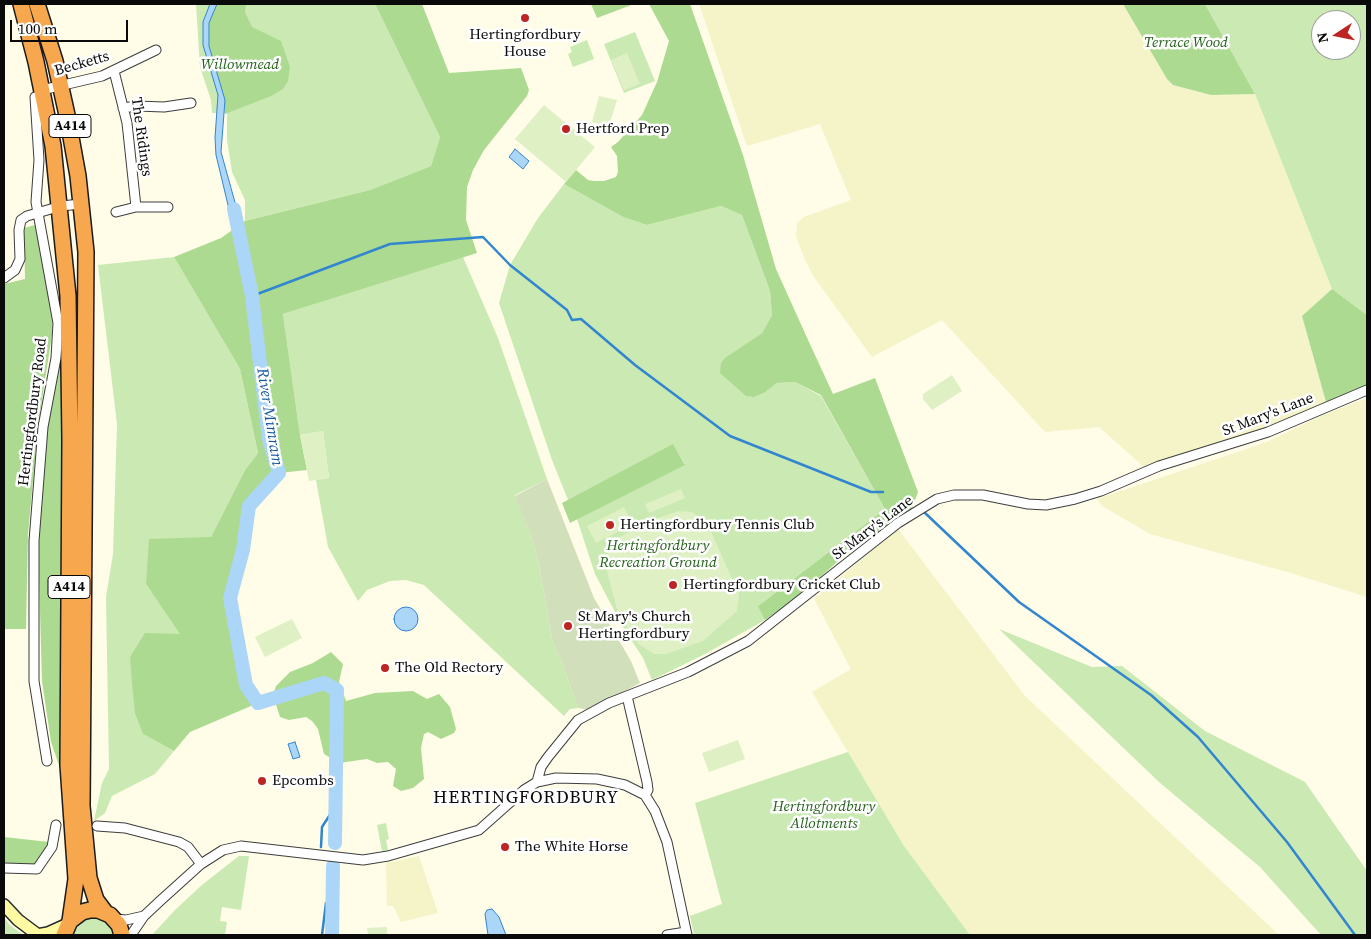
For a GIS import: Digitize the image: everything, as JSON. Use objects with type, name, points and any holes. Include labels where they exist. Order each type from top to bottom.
[{"type":"highway","name":"A414","points":[[21,4],[38,93],[53,146],[61,206],[68,296],[70,356],[68,765],[76,879],[67,927]]},
{"type":"highway","name":"A414","points":[[37,4],[61,85],[73,144],[86,252],[81,727],[82,806],[89,878],[96,900],[110,915]]},
{"type":"highway","points":[[67,927],[82,912],[98,910],[110,915],[122,935]]},
{"type":"street","name":"Becketts","points":[[38,93],[114,71],[156,50]]},
{"type":"street","name":"The Ridings","points":[[114,71],[131,151],[136,207]]},
{"type":"street","name":"Hertingfordbury Road","points":[[38,93],[39,160],[36,202],[58,323],[56,358],[43,427],[34,541],[34,681],[47,761]]},
{"type":"street","points":[[123,108],[143,106],[164,107],[191,103]]},
{"type":"street","points":[[4,278],[15,270],[20,259],[20,222],[24,217],[61,206],[81,204]]},
{"type":"street","points":[[116,212],[136,207],[168,207]]},
{"type":"street","name":"St Mary's Lane","points":[[537,782],[545,762],[578,720],[627,696],[669,681],[748,641],[898,522],[938,498],[965,494],[983,495],[1028,504],[1046,505],[1067,501],[1101,491],[1159,466],[1261,435],[1367,390]]},
{"type":"street","points":[[627,696],[646,773],[648,790],[645,795]]},
{"type":"street","points":[[131,935],[144,916],[201,864],[223,850],[241,846],[337,858],[363,860],[382,857],[433,845],[479,830],[519,794],[537,782],[556,778],[597,779],[625,785],[645,795],[655,811],[667,842],[686,934],[667,935]]},
{"type":"street","points":[[4,868],[37,869],[52,847],[56,825]]},
{"type":"street","points":[[98,826],[125,828],[179,842],[188,847],[201,864]]},
{"type":"street","points":[[4,905],[18,920],[38,935],[67,927]]},
{"type":"street","points":[[110,915],[126,920],[144,916]]},
{"type":"green space","points":[[196,4],[375,4],[440,137],[431,166],[370,190],[245,221],[245,200],[232,172],[227,140],[227,113],[212,113],[211,100],[200,67]]},
{"type":"green space","name":"Willowmead","points":[[217,4],[246,4],[245,12],[252,27],[281,41],[290,67],[288,81],[283,89],[271,96],[225,114],[225,100],[209,46],[209,23]]},
{"type":"green space","points":[[375,4],[422,4],[449,73],[521,68],[529,90],[527,96],[484,150],[473,170],[467,187],[466,220],[477,253],[283,314],[300,435],[307,470],[279,473],[249,506],[244,546],[230,598],[246,685],[258,703],[190,732],[174,751],[143,734],[135,713],[130,657],[145,633],[180,634],[146,584],[149,539],[211,537],[245,470],[258,453],[240,369],[174,257],[221,238],[245,221],[370,190],[431,166],[440,137]]},
{"type":"green space","points":[[591,4],[634,4],[597,18]]},
{"type":"green space","points":[[649,4],[690,4],[743,155],[776,269],[833,394],[875,378],[918,492],[912,509],[893,520],[836,563],[799,596],[765,620],[758,606],[885,509],[821,395],[795,382],[777,383],[764,393],[754,397],[746,396],[720,373],[721,363],[726,357],[762,333],[772,315],[770,291],[742,215],[721,206],[647,225],[623,217],[564,184],[576,170],[588,180],[604,181],[616,177],[618,172],[617,156],[611,147],[618,142],[642,115],[657,82],[669,41]]},
{"type":"green space","points":[[699,4],[1123,4],[1167,79],[1173,85],[1211,95],[1255,94],[1332,289],[1302,316],[1326,402],[1257,431],[1144,467],[1099,427],[1045,432],[942,320],[872,357],[814,277],[796,236],[797,223],[804,217],[851,200],[820,124],[747,146]]},
{"type":"green space","name":"Terrace Wood","points":[[1123,4],[1205,4],[1255,94],[1211,95],[1173,85],[1167,79]]},
{"type":"green space","points":[[1205,4],[1367,4],[1367,315],[1332,289],[1255,94]]},
{"type":"green space","points":[[635,32],[655,81],[624,93],[604,44]]},
{"type":"green space","points":[[587,40],[594,59],[573,67],[568,54],[572,52],[570,47]]},
{"type":"green space","points":[[627,53],[640,84],[624,90],[611,60]]},
{"type":"green space","points":[[599,96],[617,100],[609,126],[592,122]]},
{"type":"green space","points":[[544,105],[595,147],[566,182],[515,139]]},
{"type":"green space","name":"Hertingfordbury Recreation Ground","points":[[564,184],[623,217],[647,225],[721,206],[742,215],[770,291],[772,315],[762,333],[726,357],[754,397],[764,393],[777,383],[795,382],[821,396],[885,509],[759,605],[765,620],[705,654],[652,680],[643,658],[624,629],[595,574],[577,519],[685,464],[673,445],[568,500],[552,460],[499,303],[510,265],[538,218]]},
{"type":"green space","points":[[35,225],[51,300],[53,328],[38,426],[28,534],[26,629],[4,629],[4,284],[25,279],[24,228]]},
{"type":"green space","points":[[174,257],[240,369],[258,453],[245,470],[211,537],[146,584],[181,634],[143,734],[174,751],[155,774],[112,796],[105,813],[94,821],[102,783],[109,769],[106,597],[113,554],[117,424],[98,265]]},
{"type":"green space","points":[[463,257],[498,338],[547,479],[515,495],[533,541],[552,639],[578,708],[570,709],[564,716],[424,585],[406,580],[390,581],[367,590],[358,601],[328,547],[316,480],[329,478],[323,431],[300,435],[283,314]]},
{"type":"green space","points":[[1332,289],[1367,315],[1367,386],[1326,402],[1302,316]]},
{"type":"green space","points":[[63,357],[62,774],[51,742],[42,681],[38,541],[45,428],[58,369]]},
{"type":"green space","points":[[952,375],[962,391],[932,410],[923,399],[923,394]]},
{"type":"green space","points":[[1367,398],[1367,597],[1291,573],[1150,534],[1102,506],[1097,499],[1267,442],[1323,415]]},
{"type":"green space","points":[[323,431],[329,478],[309,481],[300,435]]},
{"type":"green space","points":[[673,444],[685,465],[570,523],[562,503]]},
{"type":"green space","points":[[547,479],[594,598],[631,661],[640,683],[589,710],[578,708],[552,639],[533,541],[515,496]]},
{"type":"green space","points":[[681,489],[685,498],[649,513],[645,504]]},
{"type":"green space","name":"Hertingfordbury Tennis Club","points":[[624,507],[633,524],[596,543],[587,526]]},
{"type":"green space","name":"Hertingfordbury Cricket Club","points":[[679,511],[692,512],[708,525],[739,594],[737,611],[703,641],[666,654],[654,654],[637,643],[618,613],[607,572],[606,557],[613,541],[648,521]]},
{"type":"green space","points":[[898,529],[1025,696],[1279,935],[970,935],[904,846],[812,692],[851,669],[814,599]]},
{"type":"green space","points":[[292,619],[302,638],[265,657],[255,637]]},
{"type":"green space","points":[[999,629],[1092,667],[1122,666],[1205,731],[1305,782],[1367,871],[1367,935],[1321,935],[1260,867],[1159,782]]},
{"type":"green space","points":[[331,652],[343,664],[339,682],[346,701],[375,693],[413,691],[427,699],[439,694],[450,707],[456,729],[454,733],[441,739],[428,732],[424,734],[421,748],[424,779],[413,788],[401,791],[393,786],[396,769],[388,762],[377,763],[367,759],[339,763],[324,754],[318,729],[312,721],[306,717],[289,720],[280,717],[273,695],[276,686],[290,672],[313,663]]},
{"type":"green space","points":[[738,740],[745,759],[709,772],[702,753]]},
{"type":"green space","name":"Hertingfordbury Allotments","points":[[848,752],[904,846],[970,935],[694,935],[690,916],[722,904],[695,803]]},
{"type":"green space","points":[[386,823],[389,839],[386,840],[388,850],[382,851],[377,825]]},
{"type":"green space","points":[[4,837],[49,842],[36,865],[4,864]]},
{"type":"green space","points":[[239,856],[249,856],[241,910],[222,907],[220,921],[227,922],[225,935],[152,935],[203,884]]},
{"type":"green space","points":[[419,856],[438,913],[401,922],[393,906],[387,906],[386,863]]},
{"type":"green space","points":[[4,917],[9,924],[23,935],[4,935]]},
{"type":"green space","points":[[84,917],[104,917],[117,935],[71,935],[73,928]]},
{"type":"green space","points":[[387,927],[387,935],[368,935],[367,928]]},
{"type":"water","points":[[210,4],[217,4],[209,23],[209,46],[225,100],[221,152],[241,224],[234,230],[216,155],[215,138],[218,95],[203,45],[203,22]]},
{"type":"water","points":[[515,149],[529,161],[523,169],[509,157]]},
{"type":"water","points":[[406,607],[415,610],[418,619],[415,628],[406,631],[397,628],[394,619],[397,610]]},
{"type":"water","points":[[295,742],[300,757],[293,759],[288,744]]},
{"type":"water","points":[[492,909],[499,917],[506,935],[488,935],[485,914],[487,910]]},
{"type":"waterway","name":"River Mimram","points":[[234,209],[252,296],[269,439],[279,473],[249,506],[243,550],[230,598],[246,685],[258,703],[324,683],[337,690],[335,843]]},
{"type":"waterway","points":[[252,296],[390,244],[483,237],[510,265],[567,310],[572,320],[581,319],[635,365],[730,436],[871,492],[883,492]]},
{"type":"waterway","points":[[924,512],[1019,602],[1151,695],[1198,737],[1287,842],[1355,935]]},
{"type":"waterway","points":[[321,847],[322,827],[335,807]]},
{"type":"waterway","name":"River Mimram","points":[[332,935],[333,866]]},
{"type":"waterway","points":[[322,935],[326,903]]},
{"type":"place","name":"Hertingfordbury House","points":[[525,18]]},
{"type":"place","name":"Hertford Prep","points":[[566,129]]},
{"type":"place","name":"Hertingfordbury Tennis Club","points":[[610,525]]},
{"type":"place","name":"Hertingfordbury Cricket Club","points":[[673,585]]},
{"type":"place","name":"St Mary's Church Hertingfordbury","points":[[568,626]]},
{"type":"place","name":"The Old Rectory","points":[[385,668]]},
{"type":"place","name":"Epcombs","points":[[262,781]]},
{"type":"place","name":"The White Horse","points":[[505,847]]},
{"type":"district","name":"HERTINGFORDBURY","points":[[526,798]]}]
